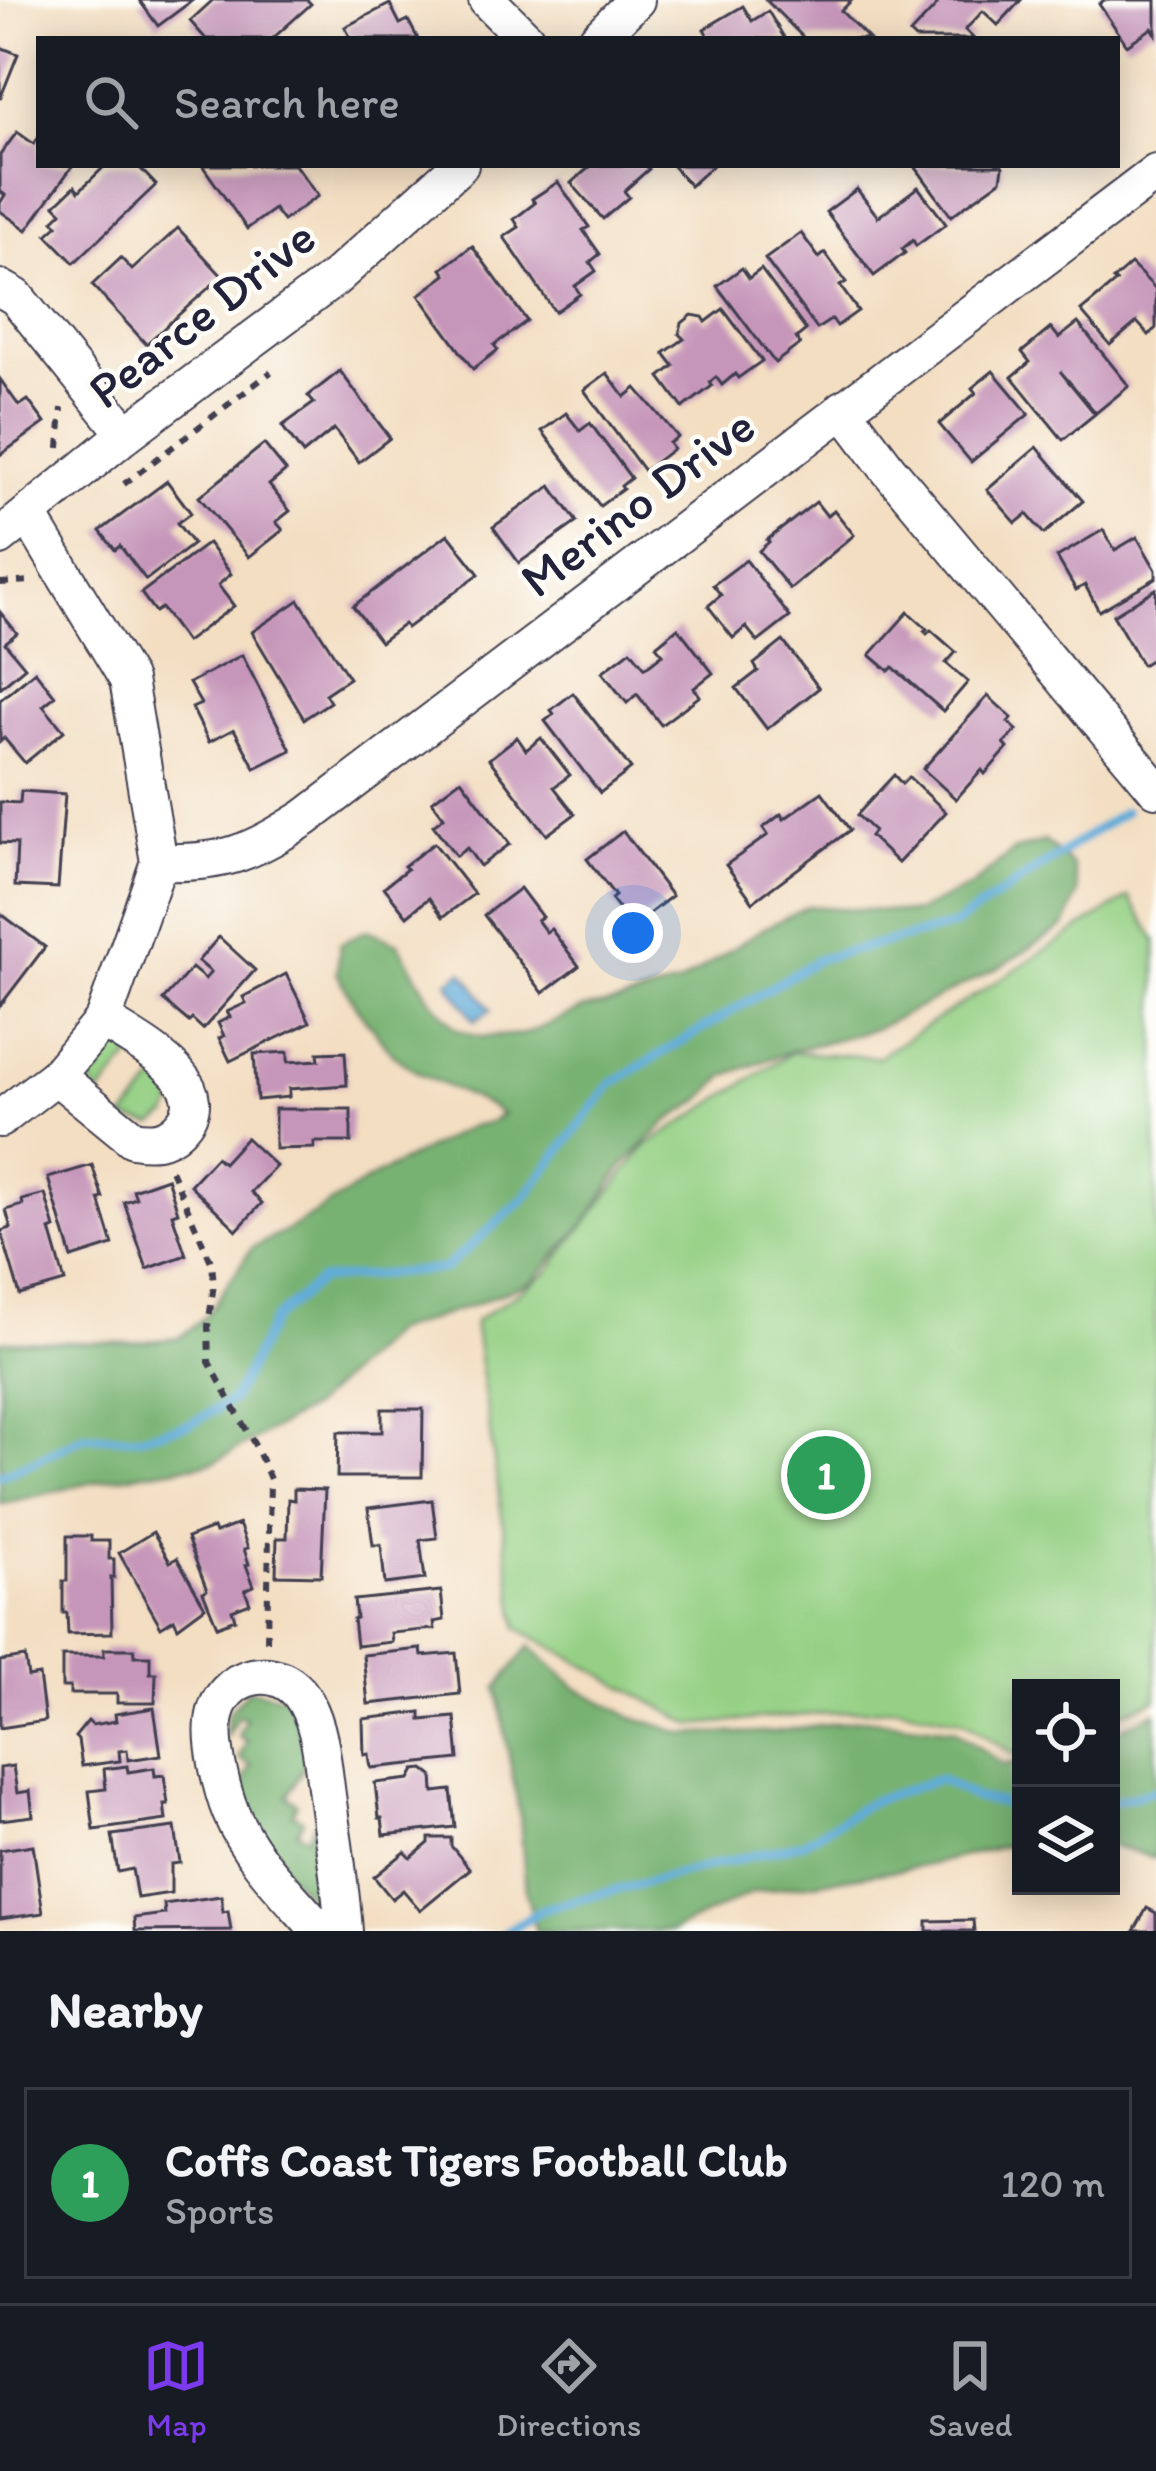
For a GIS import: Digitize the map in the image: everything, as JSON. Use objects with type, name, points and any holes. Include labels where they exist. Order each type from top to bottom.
[{"type":"street","points":[[487,0],[523,36]]},
{"type":"street","points":[[600,36],[636,0]]},
{"type":"street","name":"Pearce Drive","points":[[14,527],[126,434],[335,278],[457,168]]},
{"type":"street","name":"Merino Drive","points":[[159,862],[204,864],[258,848],[305,818],[1156,173]]},
{"type":"street","points":[[0,288],[16,297],[126,434]]},
{"type":"street","points":[[843,410],[1156,788]]},
{"type":"street","points":[[0,1119],[56,1076],[103,1020],[159,862],[128,680],[14,527]]},
{"type":"street","points":[[56,1076],[133,1139],[149,1142],[177,1131],[190,1101],[187,1084],[176,1069],[103,1020]]},
{"type":"street","points":[[320,1931],[256,1854],[231,1813],[216,1756],[214,1722],[221,1699],[246,1677],[278,1677],[304,1698],[312,1716],[344,1931]]},
{"type":"path","points":[[118,488],[280,365]]},
{"type":"path","points":[[58,452],[63,399]]},
{"type":"path","points":[[0,583],[35,581]]},
{"type":"path","points":[[166,1159],[212,1264],[208,1362],[270,1479],[266,1652]]},
{"type":"green space","points":[[1045,841],[1073,866],[1078,892],[1066,925],[1002,966],[875,1029],[791,1051],[726,1075],[700,1101],[668,1121],[623,1166],[584,1224],[534,1280],[393,1332],[311,1408],[214,1462],[107,1479],[0,1504],[0,1341],[131,1343],[179,1338],[206,1316],[252,1248],[375,1176],[502,1114],[420,1074],[393,1055],[337,973],[340,944],[367,930],[398,943],[431,1000],[456,1029],[481,1037],[526,1034],[583,1009],[679,984],[762,929],[808,906],[914,913],[973,885],[1013,851]]},
{"type":"green space","points":[[1129,897],[1156,940],[1156,1700],[1120,1714],[1120,1679],[1012,1679],[1012,1753],[963,1720],[897,1707],[693,1725],[518,1628],[474,1322],[547,1273],[645,1147],[792,1052],[878,1057]]},
{"type":"green space","points":[[123,1046],[136,1051],[98,1097],[92,1079],[94,1064]]},
{"type":"green space","points":[[162,1073],[174,1102],[168,1116],[154,1125],[124,1119]]},
{"type":"green space","points":[[530,1646],[578,1689],[630,1716],[685,1734],[772,1732],[864,1719],[954,1729],[1003,1765],[1012,1763],[1012,1844],[923,1866],[754,1892],[672,1931],[536,1931],[526,1892],[520,1818],[497,1688]]},
{"type":"green space","points":[[249,1689],[287,1697],[310,1757],[287,1796],[297,1803],[292,1813],[303,1820],[297,1832],[307,1837],[319,1816],[334,1923],[265,1850],[236,1795],[251,1765],[239,1758],[247,1741],[238,1736],[246,1718],[238,1715],[226,1738],[228,1713]]},
{"type":"green space","points":[[1156,1712],[1156,1858],[1120,1848],[1120,1729]]},
{"type":"water","points":[[463,971],[491,1010],[475,1021],[448,982]]},
{"type":"building","points":[[139,0],[193,0],[158,26]]},
{"type":"building","points":[[213,0],[307,0],[311,4],[275,36],[203,36],[190,21]]},
{"type":"building","points":[[766,0],[852,0],[841,11],[866,36],[802,36]]},
{"type":"building","points":[[931,0],[1021,0],[998,25],[983,11],[965,30],[971,36],[912,36],[937,5]]},
{"type":"building","points":[[1104,0],[1156,0],[1156,34],[1152,28],[1127,45],[1099,4]]},
{"type":"building","points":[[390,4],[400,24],[408,20],[416,36],[350,36],[345,27]]},
{"type":"building","points":[[743,6],[752,21],[768,11],[783,36],[708,36],[704,29]]},
{"type":"building","points":[[0,47],[18,54],[0,99]]},
{"type":"building","points":[[17,132],[36,141],[36,168],[71,168],[27,230],[0,211],[5,195],[0,191],[0,155]]},
{"type":"building","points":[[103,168],[140,168],[156,185],[74,263],[47,235],[58,225],[53,221],[62,212],[55,205],[75,186],[79,191]]},
{"type":"building","points":[[204,168],[297,168],[318,196],[283,221],[274,209],[247,229]]},
{"type":"building","points":[[588,168],[649,169],[624,191],[629,197],[603,219],[571,183]]},
{"type":"building","points":[[675,168],[710,168],[690,186]]},
{"type":"building","points":[[916,168],[1003,168],[1001,180],[951,216]]},
{"type":"building","points":[[558,182],[589,227],[583,230],[600,254],[590,262],[596,271],[575,286],[580,294],[555,312],[504,237],[519,227],[514,219],[535,203],[532,199]]},
{"type":"building","points":[[918,187],[946,224],[916,246],[913,240],[902,249],[905,253],[874,276],[826,212],[857,189],[878,217]]},
{"type":"building","points":[[178,228],[222,276],[146,344],[92,285],[121,258],[132,270]]},
{"type":"building","points":[[801,233],[819,258],[825,253],[846,282],[840,286],[858,311],[837,326],[832,319],[817,329],[765,259]]},
{"type":"building","points":[[472,246],[527,321],[494,345],[498,350],[473,369],[419,295],[446,275],[442,269]]},
{"type":"building","points":[[1131,264],[1156,289],[1156,328],[1149,335],[1137,322],[1110,345],[1081,311]]},
{"type":"building","points":[[742,268],[749,278],[761,269],[806,330],[796,338],[800,344],[775,363],[717,286]]},
{"type":"building","points":[[723,309],[762,361],[722,385],[716,377],[712,386],[683,408],[660,377],[674,366],[664,353],[684,339],[679,334],[682,323],[692,315],[706,322]]},
{"type":"building","points":[[1078,323],[1129,386],[1096,413],[1060,371],[1095,414],[1063,440],[1012,377],[1030,362],[1022,352],[1051,328],[1059,338]]},
{"type":"building","points":[[340,371],[390,438],[359,462],[334,429],[303,454],[282,426],[314,403],[308,396]]},
{"type":"building","points":[[993,371],[1029,414],[971,462],[939,424],[976,393],[972,388]]},
{"type":"building","points":[[607,373],[625,397],[636,388],[678,437],[669,443],[673,449],[644,471],[584,390]]},
{"type":"building","points":[[0,379],[19,406],[28,400],[45,423],[0,455]]},
{"type":"building","points":[[566,413],[580,431],[590,423],[631,478],[600,506],[542,431]]},
{"type":"building","points":[[264,444],[286,471],[269,485],[290,511],[276,522],[283,530],[249,557],[199,497]]},
{"type":"building","points":[[1037,447],[1083,501],[1044,534],[1027,514],[1016,523],[987,490]]},
{"type":"building","points":[[167,481],[191,513],[177,523],[193,544],[146,580],[120,546],[115,550],[100,531]]},
{"type":"building","points":[[551,486],[577,522],[519,563],[493,527]]},
{"type":"building","points":[[816,502],[827,516],[834,510],[854,535],[790,589],[759,551]]},
{"type":"building","points":[[1103,530],[1115,550],[1137,537],[1156,578],[1099,611],[1085,585],[1076,590],[1057,557]]},
{"type":"building","points":[[448,534],[479,574],[407,628],[404,624],[380,642],[353,606]]},
{"type":"building","points":[[208,543],[231,574],[218,585],[234,606],[186,642],[161,608],[155,612],[141,593]]},
{"type":"building","points":[[746,560],[790,617],[758,642],[746,627],[733,638],[708,606],[721,595],[713,585]]},
{"type":"building","points":[[1156,589],[1156,656],[1142,665],[1113,615]]},
{"type":"building","points":[[299,600],[349,678],[325,694],[330,702],[304,719],[252,632]]},
{"type":"building","points":[[0,612],[17,633],[5,643],[25,667],[0,688]]},
{"type":"building","points":[[908,612],[927,634],[931,630],[956,652],[946,663],[968,682],[943,711],[893,667],[889,671],[870,655]]},
{"type":"building","points":[[678,628],[713,673],[694,688],[700,696],[661,725],[637,694],[627,703],[602,672],[631,650],[645,668],[663,654],[656,646]]},
{"type":"building","points":[[783,641],[819,688],[767,729],[736,688],[758,671],[754,664]]},
{"type":"building","points":[[242,655],[291,750],[255,768],[234,729],[209,742],[192,708],[201,704],[189,683]]},
{"type":"building","points":[[35,671],[55,696],[43,706],[64,731],[25,763],[4,738],[0,742],[0,700]]},
{"type":"building","points":[[573,693],[631,769],[600,793],[545,721]]},
{"type":"building","points":[[988,696],[1012,718],[1008,722],[1017,730],[1004,744],[1008,748],[956,799],[923,769]]},
{"type":"building","points":[[517,737],[526,750],[541,738],[570,775],[554,787],[575,814],[547,835],[489,759]]},
{"type":"building","points":[[894,775],[902,784],[909,777],[946,812],[898,863],[870,836],[874,831],[857,815]]},
{"type":"building","points":[[461,779],[510,844],[480,866],[467,848],[456,856],[433,825],[444,817],[432,801]]},
{"type":"building","points":[[21,791],[65,794],[58,888],[15,886],[17,844],[0,843],[0,802],[20,803]]},
{"type":"building","points":[[822,792],[850,830],[753,902],[726,865],[768,835],[763,828],[781,814],[784,819]]},
{"type":"building","points":[[623,831],[672,896],[632,927],[587,859]]},
{"type":"building","points":[[434,843],[474,894],[443,917],[429,898],[407,916],[384,887]]},
{"type":"building","points":[[520,888],[542,917],[537,920],[546,932],[551,929],[579,966],[543,993],[484,915]]},
{"type":"building","points":[[0,913],[45,947],[0,1006]]},
{"type":"building","points":[[219,937],[255,970],[203,1029],[163,1000],[192,968],[205,979],[211,972],[198,961]]},
{"type":"building","points":[[286,974],[310,1022],[230,1061],[218,1023],[230,1017],[227,1012],[246,1003],[243,997]]},
{"type":"building","points":[[288,1052],[288,1062],[319,1060],[318,1053],[345,1052],[347,1085],[289,1089],[289,1097],[257,1100],[254,1054]]},
{"type":"building","points":[[275,1109],[351,1109],[351,1142],[275,1149]]},
{"type":"building","points":[[246,1138],[276,1166],[251,1192],[262,1203],[237,1230],[190,1185],[216,1157],[223,1163]]},
{"type":"building","points":[[92,1165],[113,1245],[72,1258],[48,1178]]},
{"type":"building","points":[[167,1178],[178,1212],[172,1214],[186,1255],[147,1269],[124,1202],[136,1198],[133,1190]]},
{"type":"building","points":[[45,1194],[65,1282],[20,1295],[1,1231],[11,1228],[6,1210]]},
{"type":"building","points":[[382,1409],[423,1409],[422,1477],[337,1477],[338,1432],[382,1432]]},
{"type":"building","points":[[294,1489],[325,1490],[321,1576],[276,1575],[277,1538],[287,1538],[288,1499],[294,1500]]},
{"type":"building","points":[[432,1500],[437,1538],[420,1540],[425,1579],[385,1584],[381,1545],[373,1545],[368,1508]]},
{"type":"building","points":[[239,1524],[254,1586],[245,1590],[250,1603],[232,1610],[235,1619],[217,1626],[187,1538]]},
{"type":"building","points":[[153,1532],[170,1562],[177,1558],[205,1607],[178,1627],[174,1619],[161,1627],[119,1553]]},
{"type":"building","points":[[67,1536],[109,1541],[109,1559],[114,1559],[112,1633],[68,1634],[67,1613],[63,1613]]},
{"type":"building","points":[[441,1591],[444,1620],[434,1622],[435,1629],[391,1633],[392,1642],[356,1646],[354,1600]]},
{"type":"building","points":[[104,1649],[134,1649],[134,1656],[150,1656],[150,1673],[156,1673],[155,1703],[117,1703],[117,1694],[70,1694],[70,1687],[62,1687],[62,1656],[104,1656]]},
{"type":"building","points":[[421,1649],[422,1656],[456,1653],[460,1694],[368,1704],[363,1655]]},
{"type":"building","points":[[25,1657],[28,1677],[39,1675],[45,1721],[0,1728],[0,1661]]},
{"type":"building","points":[[154,1708],[161,1755],[128,1760],[127,1750],[119,1751],[120,1761],[82,1766],[75,1737],[88,1721],[92,1725],[116,1721],[115,1714]]},
{"type":"building","points":[[421,1712],[421,1720],[455,1717],[459,1759],[371,1768],[369,1754],[364,1755],[363,1719]]},
{"type":"building","points":[[13,1766],[17,1793],[30,1791],[33,1816],[0,1820],[0,1768]]},
{"type":"building","points":[[127,1766],[128,1772],[154,1768],[155,1776],[164,1775],[166,1820],[94,1830],[89,1791],[106,1789],[104,1769]]},
{"type":"building","points":[[424,1769],[433,1776],[434,1792],[451,1790],[455,1827],[384,1835],[375,1783],[410,1779],[415,1770]]},
{"type":"building","points":[[175,1827],[180,1863],[171,1864],[171,1893],[137,1898],[132,1869],[118,1872],[112,1835]]},
{"type":"building","points":[[429,1838],[451,1838],[451,1846],[470,1869],[420,1910],[403,1890],[392,1899],[374,1877],[405,1852],[411,1858]]},
{"type":"building","points":[[33,1845],[43,1913],[0,1919],[0,1850]]},
{"type":"building","points":[[221,1896],[231,1930],[135,1931],[134,1918],[165,1914],[164,1904]]},
{"type":"building","points":[[1147,1908],[1156,1913],[1156,1931],[1134,1931]]},
{"type":"building","points":[[973,1920],[974,1931],[927,1931],[927,1921]]},
{"type":"waterway","points":[[0,1475],[84,1436],[137,1437],[190,1424],[232,1400],[273,1320],[320,1280],[444,1269],[523,1200],[611,1084],[818,959],[953,926],[1125,811]]},
{"type":"waterway","points":[[506,1931],[545,1908],[802,1843],[872,1801],[939,1779],[978,1799],[1012,1805]]},
{"type":"waterway","points":[[1120,1800],[1156,1790]]},
{"type":"place","name":"Coffs Coast Tigers Football Club","points":[[826,1475]]}]
